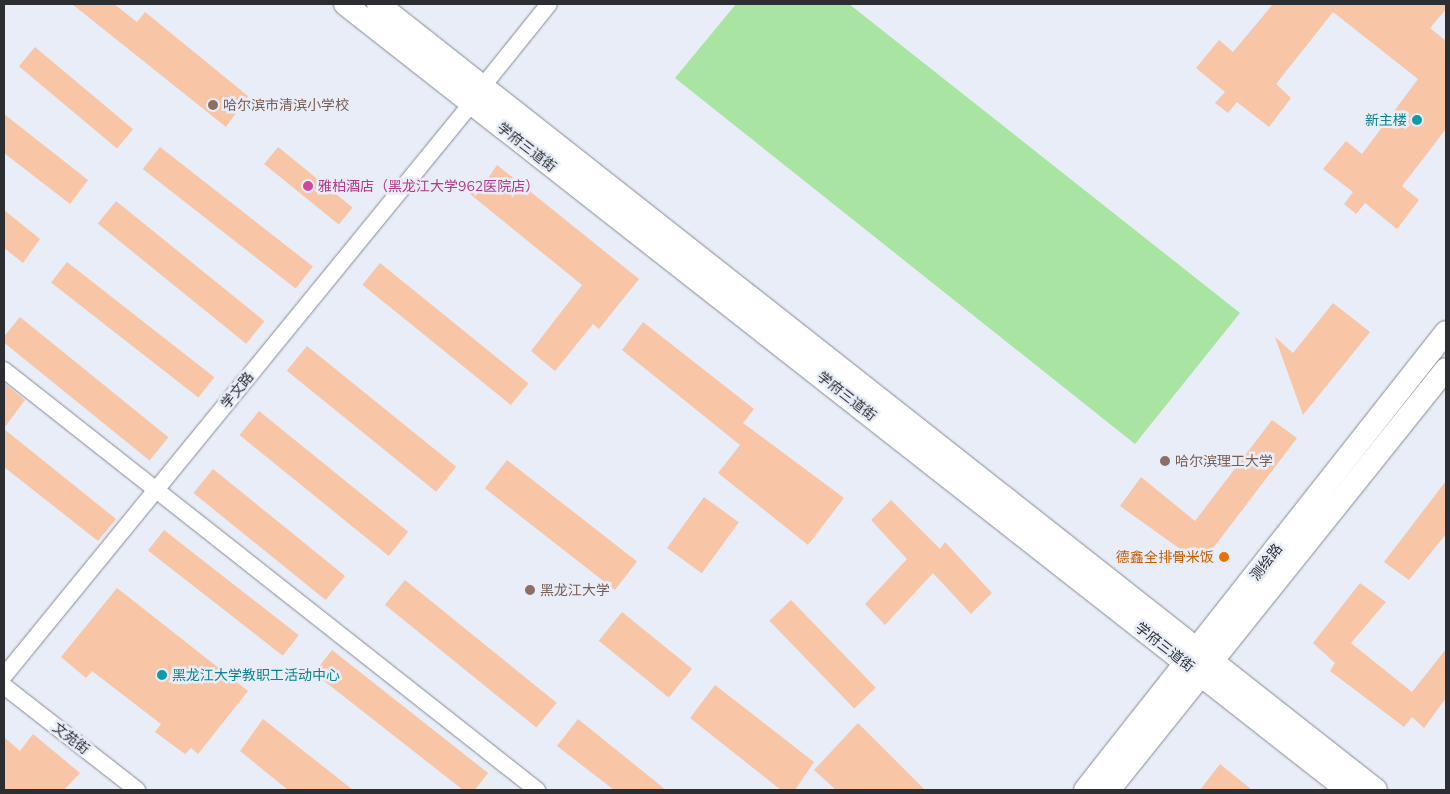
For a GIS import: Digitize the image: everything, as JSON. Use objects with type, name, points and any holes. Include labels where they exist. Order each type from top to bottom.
[{"type":"main road","name":"学府三道街","points":[[345,4],[477,95],[1199,662],[1376,790]]},
{"type":"main road","name":"学府三道街","points":[[378,4],[477,95]]},
{"type":"main road","name":"测绘路","points":[[1110,790],[1199,662],[1446,332]]},
{"type":"main road","name":"测绘路","points":[[1085,790],[1199,662],[1446,369]]},
{"type":"main road","name":"学府三道街","points":[[1199,662],[1348,790]]},
{"type":"street","name":"学文路","points":[[4,676],[549,4]]},
{"type":"street","points":[[4,370],[537,790]]},
{"type":"street","name":"文苑街","points":[[4,686],[137,790]]},
{"type":"green space","points":[[736,4],[849,4],[1240,313],[1135,444],[675,78]]},
{"type":"building","points":[[72,4],[114,4],[137,22],[145,12],[248,96],[226,127]]},
{"type":"building","name":"新主楼","points":[[1273,4],[1446,4],[1446,9],[1430,28],[1446,41],[1446,129],[1402,186],[1419,200],[1397,229],[1365,203],[1356,214],[1344,204],[1353,192],[1323,169],[1346,141],[1362,154],[1418,79],[1333,12],[1276,84],[1291,98],[1269,127],[1237,102],[1228,113],[1215,103],[1225,92],[1196,68],[1219,40],[1233,52]]},
{"type":"building","points":[[35,47],[133,129],[117,148],[19,66]]},
{"type":"building","points":[[4,114],[88,180],[70,204],[4,153]]},
{"type":"building","points":[[160,147],[313,266],[296,289],[143,169]]},
{"type":"building","name":"雅柏酒店（黑龙江大学962医院店）","points":[[278,147],[353,207],[339,225],[264,164]]},
{"type":"building","points":[[497,165],[639,279],[599,329],[593,324],[555,371],[531,351],[582,285],[470,194],[480,181],[484,184]]},
{"type":"building","points":[[116,201],[264,321],[246,344],[98,224]]},
{"type":"building","points":[[4,210],[40,239],[23,263],[4,248]]},
{"type":"building","points":[[67,262],[214,377],[198,398],[51,282]]},
{"type":"building","points":[[380,263],[528,383],[511,405],[362,285]]},
{"type":"building","points":[[1333,303],[1370,332],[1303,415],[1275,337],[1293,353]]},
{"type":"building","points":[[20,317],[168,437],[150,461],[4,343],[4,337]]},
{"type":"building","points":[[643,322],[754,409],[743,423],[844,498],[808,545],[718,473],[740,445],[622,350]]},
{"type":"building","points":[[307,346],[456,467],[436,492],[287,371]]},
{"type":"building","points":[[4,383],[25,400],[4,428]]},
{"type":"building","points":[[259,411],[408,532],[389,556],[239,435]]},
{"type":"building","points":[[1272,420],[1297,438],[1201,564],[1120,506],[1141,477],[1195,521]]},
{"type":"building","points":[[4,429],[116,519],[98,541],[4,467]]},
{"type":"building","points":[[507,460],[637,562],[615,590],[485,488]]},
{"type":"building","points":[[213,469],[345,576],[326,600],[193,493]]},
{"type":"building","points":[[1446,481],[1446,534],[1409,580],[1384,562]]},
{"type":"building","points":[[704,497],[739,522],[702,573],[667,548]]},
{"type":"building","points":[[891,500],[940,549],[945,542],[992,593],[971,614],[933,573],[885,625],[865,604],[907,559],[871,520]]},
{"type":"building","points":[[164,530],[299,635],[283,656],[148,550]]},
{"type":"building","points":[[405,580],[557,703],[536,728],[385,605]]},
{"type":"building","points":[[1360,583],[1386,602],[1351,643],[1412,692],[1446,649],[1446,698],[1424,728],[1412,717],[1404,727],[1330,671],[1335,663],[1313,643]]},
{"type":"building","name":"黑龙江大学教职工活动中心","points":[[117,588],[248,691],[198,754],[191,748],[185,754],[155,732],[161,724],[92,671],[86,678],[61,657]]},
{"type":"building","points":[[791,600],[876,688],[854,709],[769,621]]},
{"type":"building","points":[[622,612],[692,669],[669,697],[599,641]]},
{"type":"building","points":[[332,650],[488,773],[475,790],[463,790],[314,673]]},
{"type":"building","points":[[715,685],[814,762],[795,790],[781,790],[690,718]]},
{"type":"building","points":[[263,719],[353,790],[288,790],[240,751]]},
{"type":"building","points":[[578,719],[666,790],[614,790],[557,746]]},
{"type":"building","points":[[858,723],[925,790],[836,790],[814,770]]},
{"type":"building","points":[[33,734],[80,773],[64,790],[4,790],[4,737],[20,751]]},
{"type":"building","points":[[1220,764],[1252,790],[1200,790]]},
{"type":"place","name":"哈尔滨市清滨小学校","points":[[213,105]]},
{"type":"place","name":"新主楼","points":[[1417,120]]},
{"type":"place","name":"雅柏酒店（黑龙江大学962医院店）","points":[[308,186]]},
{"type":"place","name":"哈尔滨理工大学","points":[[1165,461]]},
{"type":"place","name":"德鑫全排骨米饭","points":[[1224,557]]},
{"type":"place","name":"黑龙江大学","points":[[530,590]]},
{"type":"place","name":"黑龙江大学教职工活动中心","points":[[162,675]]}]
